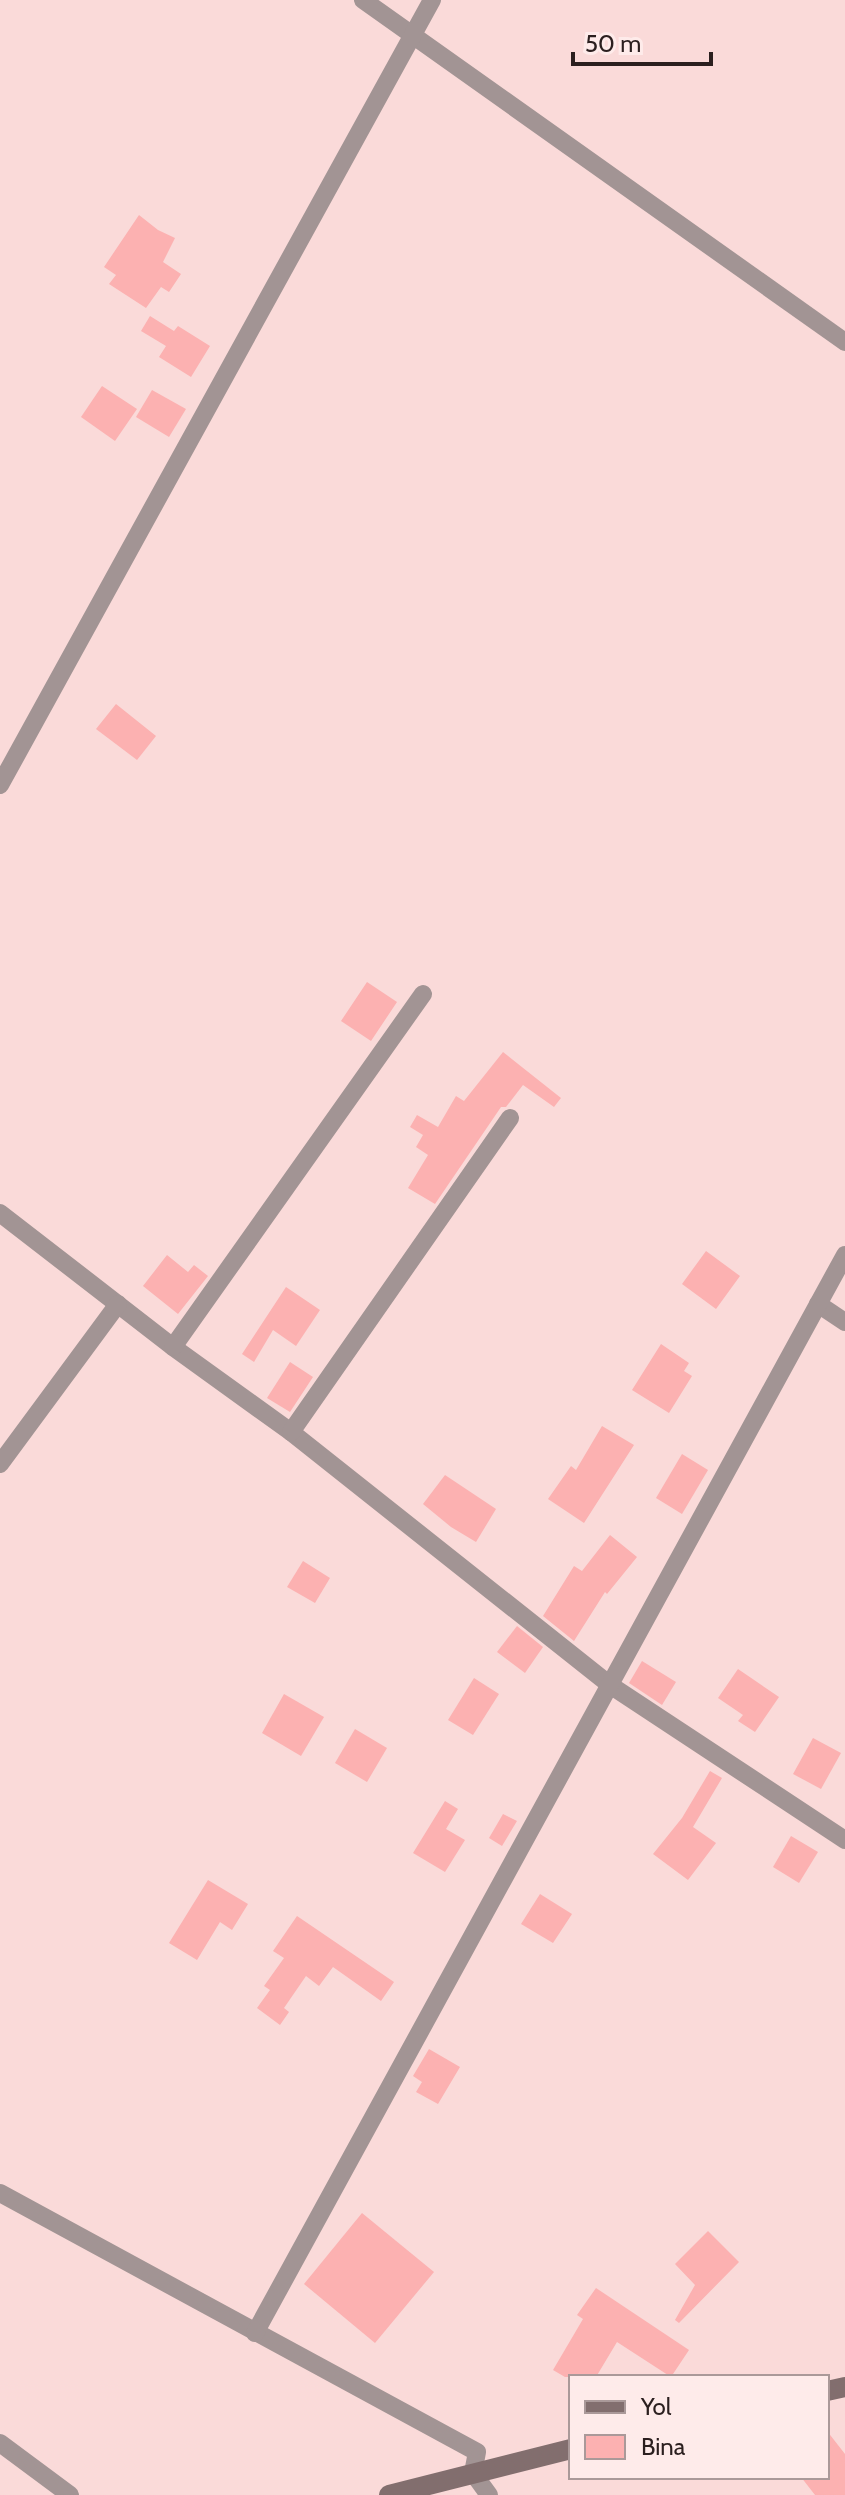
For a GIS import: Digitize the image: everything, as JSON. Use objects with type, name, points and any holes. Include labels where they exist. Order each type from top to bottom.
[{"type":"street","points":[[363,0],[845,342]]},
{"type":"street","points":[[0,785],[432,0]]},
{"type":"street","points":[[173,1347],[423,994]]},
{"type":"street","points":[[291,1432],[510,1118]]},
{"type":"street","points":[[0,1213],[173,1347],[291,1432],[610,1685],[845,1840]]},
{"type":"street","points":[[255,2333],[845,1255]]},
{"type":"street","points":[[0,1464],[118,1304]]},
{"type":"street","points":[[818,1304],[845,1322]]},
{"type":"street","points":[[0,2193],[477,2452],[473,2473],[489,2495]]},
{"type":"street","points":[[0,2443],[70,2495]]},
{"type":"street","points":[[389,2495],[569,2449]]},
{"type":"building","points":[[139,215],[158,230],[175,238],[163,262],[181,274],[169,292],[161,287],[146,308],[109,284],[116,275],[104,267]]},
{"type":"building","points":[[150,316],[174,331],[178,326],[210,346],[191,377],[159,357],[166,346],[141,331]]},
{"type":"building","points":[[102,386],[137,409],[115,441],[81,417]]},
{"type":"building","points":[[152,390],[186,409],[169,437],[136,417]]},
{"type":"building","points":[[116,704],[156,736],[137,760],[96,729]]},
{"type":"building","points":[[367,982],[397,1002],[371,1041],[341,1021]]},
{"type":"building","points":[[503,1052],[561,1098],[554,1107],[523,1085],[506,1107],[501,1107],[435,1204],[408,1188],[428,1155],[416,1147],[423,1135],[410,1127],[417,1115],[438,1127],[456,1096],[464,1101]]},
{"type":"building","points":[[706,1251],[740,1276],[716,1309],[682,1284]]},
{"type":"building","points":[[167,1255],[188,1272],[194,1265],[208,1276],[178,1314],[143,1286]]},
{"type":"building","points":[[286,1287],[320,1310],[296,1346],[273,1330],[254,1362],[242,1354]]},
{"type":"building","points":[[661,1344],[689,1363],[684,1371],[692,1376],[669,1413],[632,1390]]},
{"type":"building","points":[[290,1362],[313,1377],[290,1412],[267,1398]]},
{"type":"building","points":[[602,1426],[634,1445],[584,1523],[548,1499],[571,1466],[576,1470]]},
{"type":"building","points":[[682,1454],[708,1470],[682,1514],[656,1498]]},
{"type":"building","points":[[445,1475],[496,1509],[476,1542],[423,1504]]},
{"type":"building","points":[[610,1535],[637,1557],[607,1594],[605,1592],[574,1641],[543,1616],[574,1566],[582,1571]]},
{"type":"building","points":[[303,1561],[330,1578],[315,1603],[287,1587]]},
{"type":"building","points":[[517,1626],[543,1647],[525,1673],[497,1652]]},
{"type":"building","points":[[642,1661],[676,1682],[662,1705],[629,1683]]},
{"type":"building","points":[[738,1669],[779,1697],[755,1732],[738,1721],[743,1715],[718,1698]]},
{"type":"building","points":[[474,1678],[499,1694],[473,1735],[448,1720]]},
{"type":"building","points":[[284,1694],[324,1717],[301,1756],[262,1733]]},
{"type":"building","points":[[355,1729],[387,1748],[367,1782],[335,1763]]},
{"type":"building","points":[[813,1738],[841,1753],[821,1789],[793,1774]]},
{"type":"building","points":[[710,1771],[722,1778],[693,1827],[716,1843],[688,1880],[653,1854],[682,1818]]},
{"type":"building","points":[[445,1801],[458,1809],[446,1829],[465,1840],[445,1872],[413,1853]]},
{"type":"building","points":[[503,1814],[517,1821],[502,1846],[489,1838]]},
{"type":"building","points":[[791,1836],[818,1852],[799,1883],[773,1867]]},
{"type":"building","points":[[208,1880],[248,1904],[232,1930],[220,1922],[197,1960],[169,1943]]},
{"type":"building","points":[[540,1894],[572,1914],[553,1943],[521,1924]]},
{"type":"building","points":[[297,1916],[394,1982],[381,2001],[333,1967],[319,1986],[306,1976],[284,2008],[289,2012],[280,2025],[257,2008],[270,1990],[264,1986],[284,1958],[273,1951]]},
{"type":"building","points":[[429,2049],[460,2067],[438,2104],[416,2092],[422,2082],[413,2076]]},
{"type":"building","points":[[362,2213],[434,2272],[375,2343],[304,2284]]},
{"type":"building","points":[[708,2231],[739,2262],[679,2323],[675,2320],[695,2285],[675,2264]]},
{"type":"building","points":[[596,2288],[689,2350],[672,2375],[668,2375],[617,2342],[597,2375],[565,2377],[553,2370],[583,2319],[577,2315]]},
{"type":"building","points":[[829,2434],[845,2454],[845,2495],[815,2495],[803,2479],[829,2479]]}]
